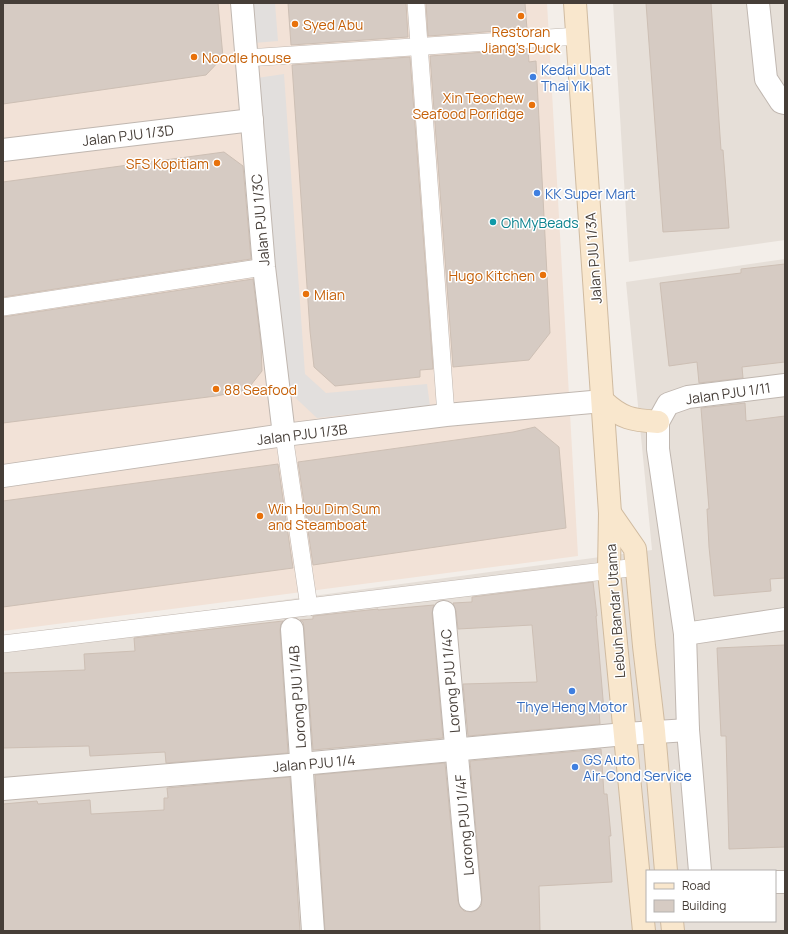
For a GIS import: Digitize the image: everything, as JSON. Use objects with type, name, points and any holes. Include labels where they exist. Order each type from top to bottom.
[{"type":"main road","name":"Jalan PJU 1/3A","points":[[575,3],[610,513]]},
{"type":"main road","points":[[602,400],[614,412],[626,418],[658,422]]},
{"type":"main road","name":"Lebuh Bandar Utama","points":[[610,513],[635,549],[654,731],[666,870]]},
{"type":"main road","name":"Lebuh Bandar Utama","points":[[610,513],[609,571],[644,931]]},
{"type":"street","name":"Jalan PJU 1/3C","points":[[242,3],[264,267],[284,436]]},
{"type":"street","points":[[758,3],[766,79],[781,102],[785,103]]},
{"type":"street","name":"Jalan PJU 1/3D","points":[[3,150],[252,120]]},
{"type":"street","name":"Jalan PJU 1/11","points":[[658,422],[668,404],[688,397],[785,385]]},
{"type":"street","name":"Jalan PJU 1/3B","points":[[3,476],[284,436],[446,416],[602,400]]},
{"type":"street","points":[[658,422],[658,448],[684,634],[688,730],[700,870]]},
{"type":"street","name":"Lorong PJU 1/4C","points":[[444,612],[457,750]]},
{"type":"street","points":[[684,634],[785,619]]},
{"type":"street","name":"Lorong PJU 1/4B","points":[[292,629],[313,931]]},
{"type":"street","name":"Jalan PJU 1/4","points":[[3,789],[301,764],[654,731],[688,730]]},
{"type":"street","name":"Lorong PJU 1/4F","points":[[457,750],[470,900]]},
{"type":"lane","points":[[416,3],[446,416]]},
{"type":"lane","points":[[247,58],[578,36]]},
{"type":"lane","points":[[3,307],[264,267]]},
{"type":"lane","points":[[284,436],[309,607]]},
{"type":"lane","points":[[3,644],[637,568]]},
{"type":"shaded area","points":[[3,3],[547,3],[578,556],[3,631]]},
{"type":"shaded area","points":[[252,3],[275,3],[278,41],[254,43]]},
{"type":"shaded area","points":[[613,3],[785,3],[785,240],[629,262]]},
{"type":"shaded area","points":[[284,74],[305,374],[326,393],[427,384],[430,406],[317,418],[285,388],[257,78]]},
{"type":"shaded area","points":[[785,259],[785,931],[3,931],[3,638],[652,550],[626,282]]},
{"type":"building","points":[[3,3],[218,3],[223,57],[206,75],[3,104]]},
{"type":"building","points":[[288,3],[406,3],[408,37],[291,45]]},
{"type":"building","points":[[426,3],[525,3],[527,29],[428,36]]},
{"type":"building","points":[[646,3],[711,3],[721,150],[723,150],[729,228],[663,232]]},
{"type":"building","points":[[528,49],[529,62],[536,61],[550,333],[529,360],[453,367],[430,56]]},
{"type":"building","points":[[410,57],[433,369],[420,370],[420,377],[335,386],[314,367],[310,331],[292,65]]},
{"type":"building","points":[[224,152],[243,166],[251,259],[3,297],[3,182]]},
{"type":"building","points":[[785,264],[785,362],[742,367],[743,378],[699,383],[697,362],[669,366],[660,283],[741,273],[741,269]]},
{"type":"building","points":[[253,279],[261,345],[262,371],[247,390],[216,396],[3,423],[3,317]]},
{"type":"building","points":[[745,403],[746,421],[785,416],[785,578],[770,579],[771,591],[714,596],[709,547],[707,509],[709,509],[701,408]]},
{"type":"building","points":[[535,427],[559,447],[566,528],[313,565],[298,462],[513,432]]},
{"type":"building","points":[[278,464],[293,568],[3,607],[3,501]]},
{"type":"building","points":[[593,582],[604,711],[599,711],[600,724],[468,736],[463,684],[537,682],[532,625],[458,629],[456,611],[453,603],[472,602],[472,597]]},
{"type":"building","points":[[434,605],[432,613],[443,738],[313,750],[304,628],[303,622],[300,620],[313,619],[313,616]]},
{"type":"building","points":[[283,621],[280,630],[288,753],[166,763],[165,752],[90,756],[89,746],[3,748],[3,673],[85,670],[84,654],[135,651],[134,638]]},
{"type":"building","points":[[785,645],[785,847],[729,849],[726,736],[721,736],[717,648]]},
{"type":"building","points":[[601,749],[604,794],[607,794],[611,836],[609,836],[612,882],[539,886],[540,931],[325,931],[315,775],[445,763],[458,901],[460,907],[464,911],[472,912],[481,906],[482,899],[470,761]]},
{"type":"building","points":[[290,777],[300,931],[3,931],[3,804],[37,801],[38,804],[90,800],[91,814],[164,810],[164,798],[168,798],[167,788]]},
{"type":"place","name":"Restoran Jiang's Duck","points":[[521,16]]},
{"type":"place","name":"Syed Abu","points":[[295,24]]},
{"type":"place","name":"Noodle house","points":[[194,57]]},
{"type":"place","name":"Kedai Ubat Thai Yik","points":[[533,77]]},
{"type":"place","name":"Xin Teochew Seafood Porridge","points":[[532,105]]},
{"type":"place","name":"SFS Kopitiam","points":[[217,163]]},
{"type":"place","name":"KK Super Mart","points":[[537,193]]},
{"type":"place","name":"OhMyBeads","points":[[493,222]]},
{"type":"place","name":"Hugo Kitchen","points":[[543,275]]},
{"type":"place","name":"Mian","points":[[306,294]]},
{"type":"place","name":"88 Seafood","points":[[216,389]]},
{"type":"place","name":"Win Hou Dim Sum and Steamboat","points":[[260,516]]},
{"type":"place","name":"Thye Heng Motor","points":[[572,691]]},
{"type":"place","name":"GS Auto Air-Cond Service","points":[[575,767]]}]
